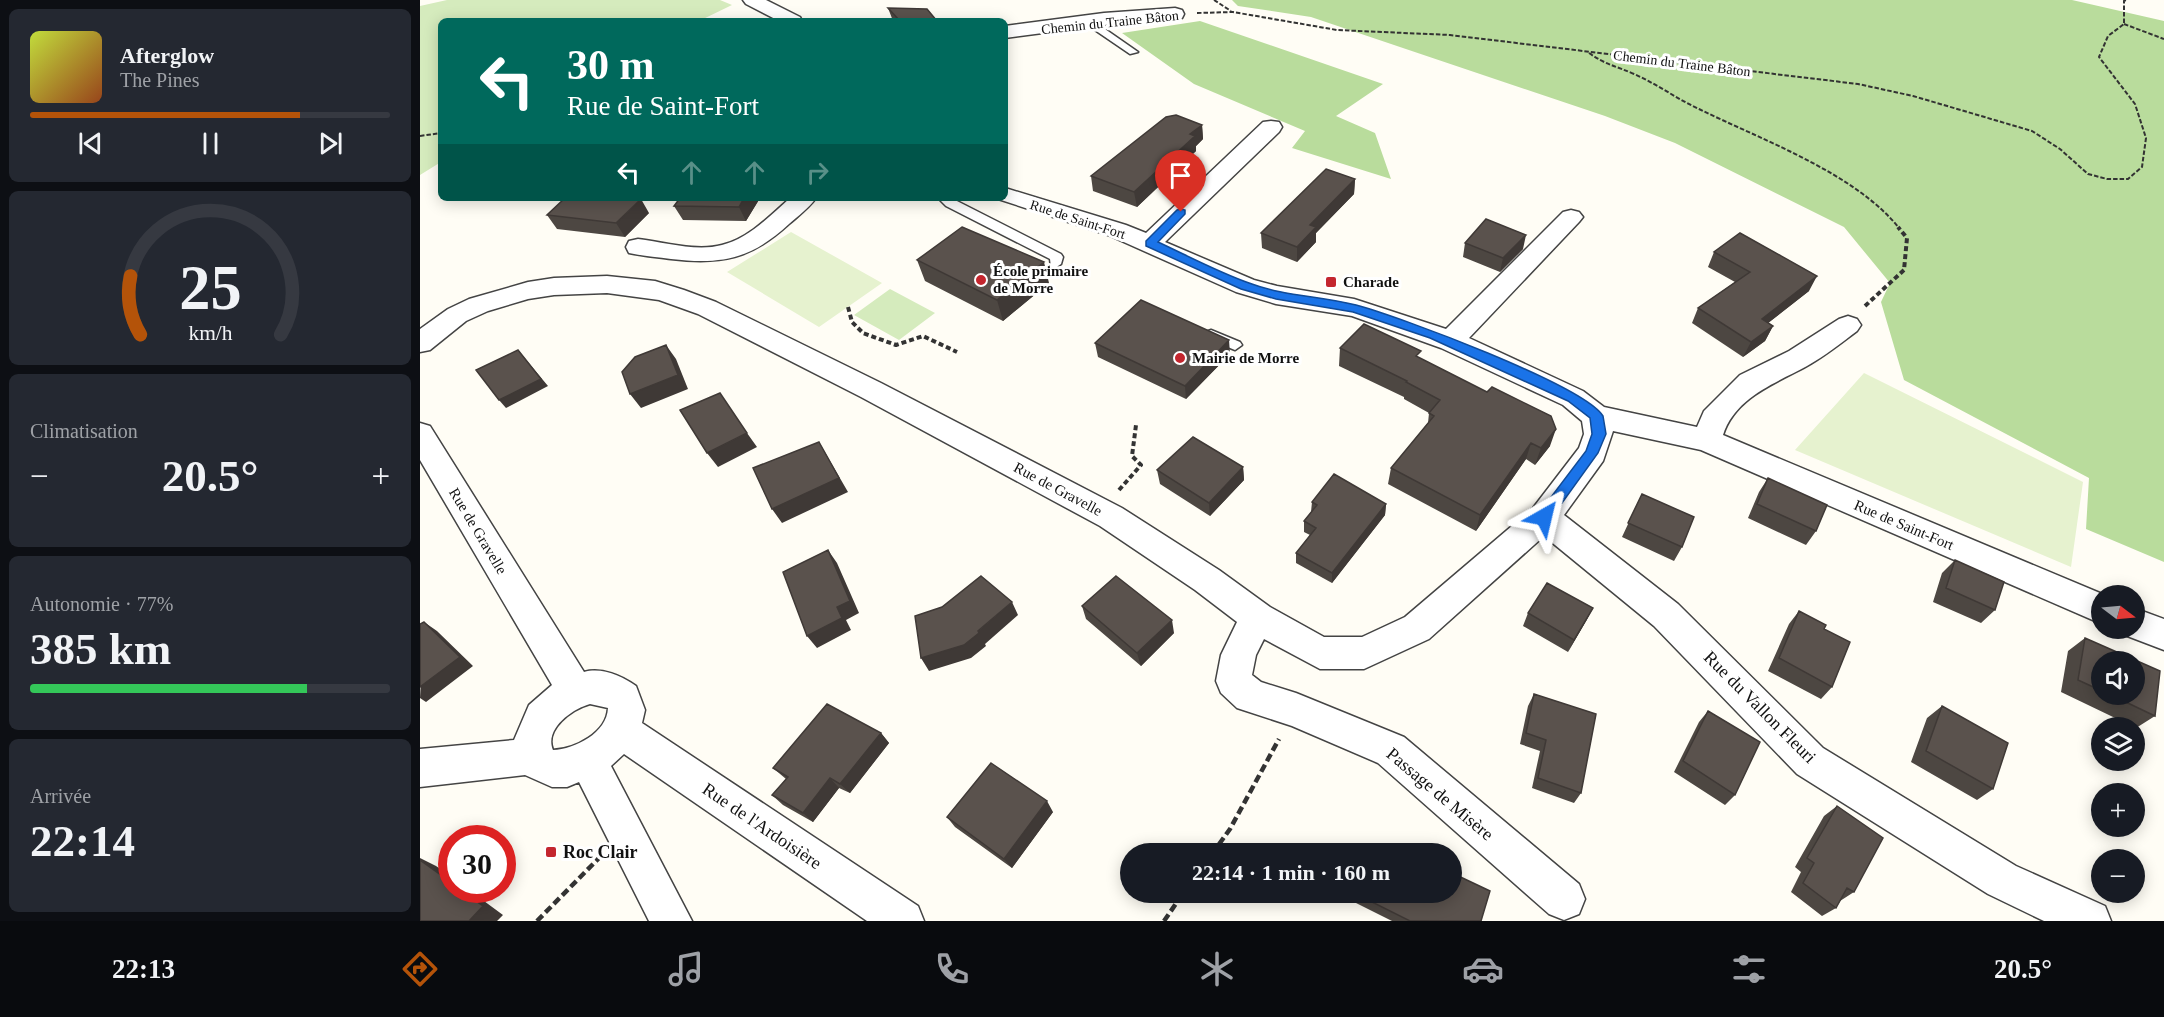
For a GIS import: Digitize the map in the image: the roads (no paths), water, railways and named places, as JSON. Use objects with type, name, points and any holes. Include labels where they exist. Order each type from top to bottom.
[{"type":"street","points":[[752,0],[787,18]]},
{"type":"street","name":"Chemin du Traine Bâton","points":[[1008,32],[1174,14]]},
{"type":"street","points":[[1150,243],[1271,127]]},
{"type":"street","name":"Rue de Saint-Fort","points":[[1008,196],[1117,230],[1245,286],[1276,295],[1354,308],[1402,322],[1451,341],[1573,398],[1596,416],[1707,440],[2091,604]]},
{"type":"street","points":[[638,247],[717,254],[735,249],[757,238],[800,201]]},
{"type":"street","points":[[1451,341],[1571,217]]},
{"type":"street","name":"Rue de Gravelle","points":[[420,343],[457,315],[500,297],[543,289],[615,284],[657,290],[707,308],[1056,487],[1121,524],[1207,580],[1258,618],[1320,653],[1364,653],[1417,628],[1544,517],[1592,453],[1599,434],[1596,416]]},
{"type":"street","points":[[1707,440],[1714,419],[1750,382],[1799,358],[1848,325]]},
{"type":"street","name":"Rue de Gravelle","points":[[420,434],[536,628],[563,700]]},
{"type":"street","name":"Rue du Vallon Fleuri","points":[[1544,517],[1666,615],[1810,760],[2002,880],[2090,921]]},
{"type":"street","name":"Passage de Misère","points":[[1258,618],[1243,641],[1235,660],[1234,681],[1250,696],[1296,710],[1392,750],[1564,899]]},
{"type":"street","points":[[2145,627],[2164,635]]},
{"type":"street","points":[[591,687],[615,690],[622,696],[626,706],[626,718],[621,730],[602,752],[588,760],[561,769],[540,764],[531,746],[533,734],[563,700],[591,687]]},
{"type":"street","name":"Rue de l'Ardoisière","points":[[621,730],[903,921]]},
{"type":"street","points":[[420,768],[534,756]]},
{"type":"street","points":[[588,760],[671,921]]},
{"type":"lane","points":[[1089,22],[1133,52]]},
{"type":"lane","points":[[950,201],[1057,257],[1055,264]]},
{"type":"lane","points":[[1202,330],[1234,345]]},
{"type":"place","name":"École primaire de Morre","points":[[981,280]]},
{"type":"place","name":"Charade","points":[[1331,282]]},
{"type":"place","name":"Mairie de Morre","points":[[1180,358]]},
{"type":"place","name":"Roc Clair","points":[[551,852]]}]
